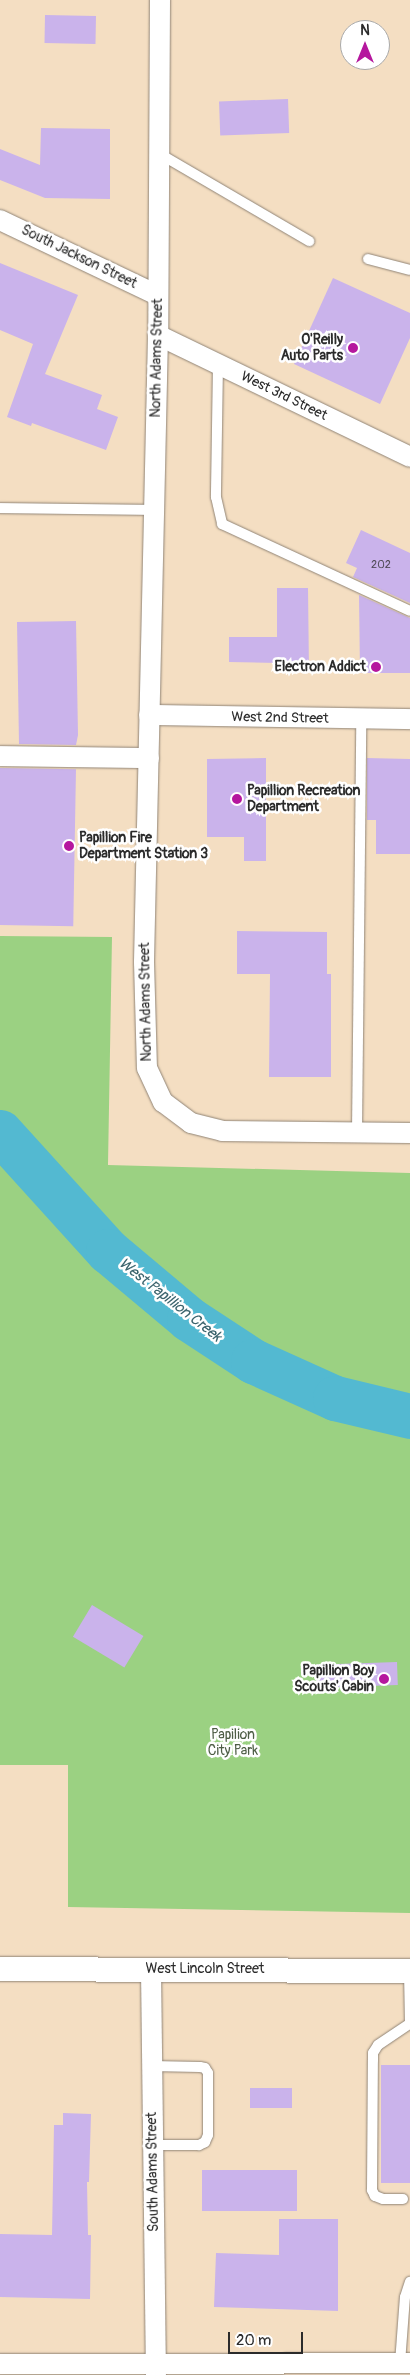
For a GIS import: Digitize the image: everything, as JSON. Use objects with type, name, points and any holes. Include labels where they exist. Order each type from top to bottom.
[{"type":"street","name":"North Adams Street","points":[[160,0],[158,335],[144,962],[147,1068],[163,1102],[191,1123],[222,1130],[410,1133]]},
{"type":"street","name":"South Jackson Street","points":[[0,220],[157,295]]},
{"type":"street","name":"West 3rd Street","points":[[158,335],[410,457]]},
{"type":"street","name":"West 2nd Street","points":[[150,715],[361,720],[410,719]]},
{"type":"street","points":[[0,756],[149,758]]},
{"type":"street","name":"West Lincoln Street","points":[[0,1969],[409,1971]]},
{"type":"street","name":"South Adams Street","points":[[151,1969],[156,2369]]},
{"type":"street","points":[[0,2364],[156,2369],[405,2363]]},
{"type":"lane","points":[[160,154],[309,241]]},
{"type":"lane","points":[[368,259],[410,270]]},
{"type":"lane","points":[[218,364],[216,496],[222,524],[410,611]]},
{"type":"lane","points":[[0,508],[154,510]]},
{"type":"lane","points":[[357,1132],[361,720]]},
{"type":"lane","points":[[402,2199],[375,2196],[372,2190],[373,2053],[378,2045],[410,2024],[409,1971]]},
{"type":"lane","points":[[151,2066],[200,2066],[205,2068],[208,2073],[208,2135],[205,2142],[199,2145],[152,2145]]},
{"type":"lane","points":[[405,2363],[407,2316],[405,2297],[410,2282]]},
{"type":"green space","name":"Papilion City Park","points":[[0,936],[112,937],[108,1165],[410,1173],[410,1913],[68,1907],[68,1765],[0,1765]]},
{"type":"building","points":[[45,15],[96,16],[96,44],[45,43]]},
{"type":"building","points":[[288,99],[289,133],[220,135],[219,101]]},
{"type":"building","points":[[41,128],[110,129],[110,199],[45,198],[0,180],[0,149],[40,165]]},
{"type":"building","points":[[0,263],[78,295],[45,374],[102,395],[97,409],[118,417],[106,450],[32,423],[31,426],[7,417],[33,344],[0,330]]},
{"type":"building","name":"O'Reilly Auto Parts","points":[[333,278],[410,313],[410,338],[380,404],[294,364]]},
{"type":"building","points":[[361,530],[410,553],[410,603],[353,577],[357,568],[346,563]]},
{"type":"building","points":[[277,588],[308,588],[309,672],[278,672],[278,663],[229,662],[229,637],[277,637]]},
{"type":"building","points":[[359,595],[410,618],[410,673],[360,673]]},
{"type":"building","points":[[76,621],[78,735],[76,745],[19,744],[17,622]]},
{"type":"building","points":[[266,758],[266,861],[244,861],[244,837],[207,837],[207,759]]},
{"type":"building","points":[[367,758],[410,759],[410,854],[376,854],[376,820],[367,820]]},
{"type":"building","points":[[0,768],[76,769],[73,926],[0,925]]},
{"type":"building","points":[[237,931],[327,932],[327,974],[331,974],[331,1077],[269,1077],[270,974],[237,974]]},
{"type":"building","points":[[92,1605],[143,1636],[124,1668],[73,1637]]},
{"type":"building","points":[[397,1662],[398,1685],[317,1688],[316,1665]]},
{"type":"building","points":[[381,2065],[410,2065],[410,2183],[381,2183]]},
{"type":"building","points":[[250,2088],[292,2088],[292,2108],[250,2108]]},
{"type":"building","points":[[63,2113],[91,2114],[89,2182],[87,2182],[88,2235],[91,2235],[90,2299],[0,2297],[0,2234],[52,2235],[54,2125],[63,2125]]},
{"type":"building","points":[[202,2170],[297,2170],[297,2211],[202,2211]]},
{"type":"building","points":[[279,2219],[338,2219],[338,2311],[214,2307],[216,2253],[279,2255]]},
{"type":"waterway","name":"West Papillion Creek","points":[[0,1132],[108,1251],[189,1319],[253,1361],[335,1398],[410,1416]]},
{"type":"place","name":"O'Reilly Auto Parts","points":[[353,348]]},
{"type":"place","name":"Electron Addict","points":[[376,667]]},
{"type":"place","name":"Papillion Recreation Department","points":[[237,799]]},
{"type":"place","name":"Papillion Fire Department Station 3","points":[[69,846]]},
{"type":"place","name":"Papillion Boy Scouts' Cabin","points":[[384,1679]]}]
